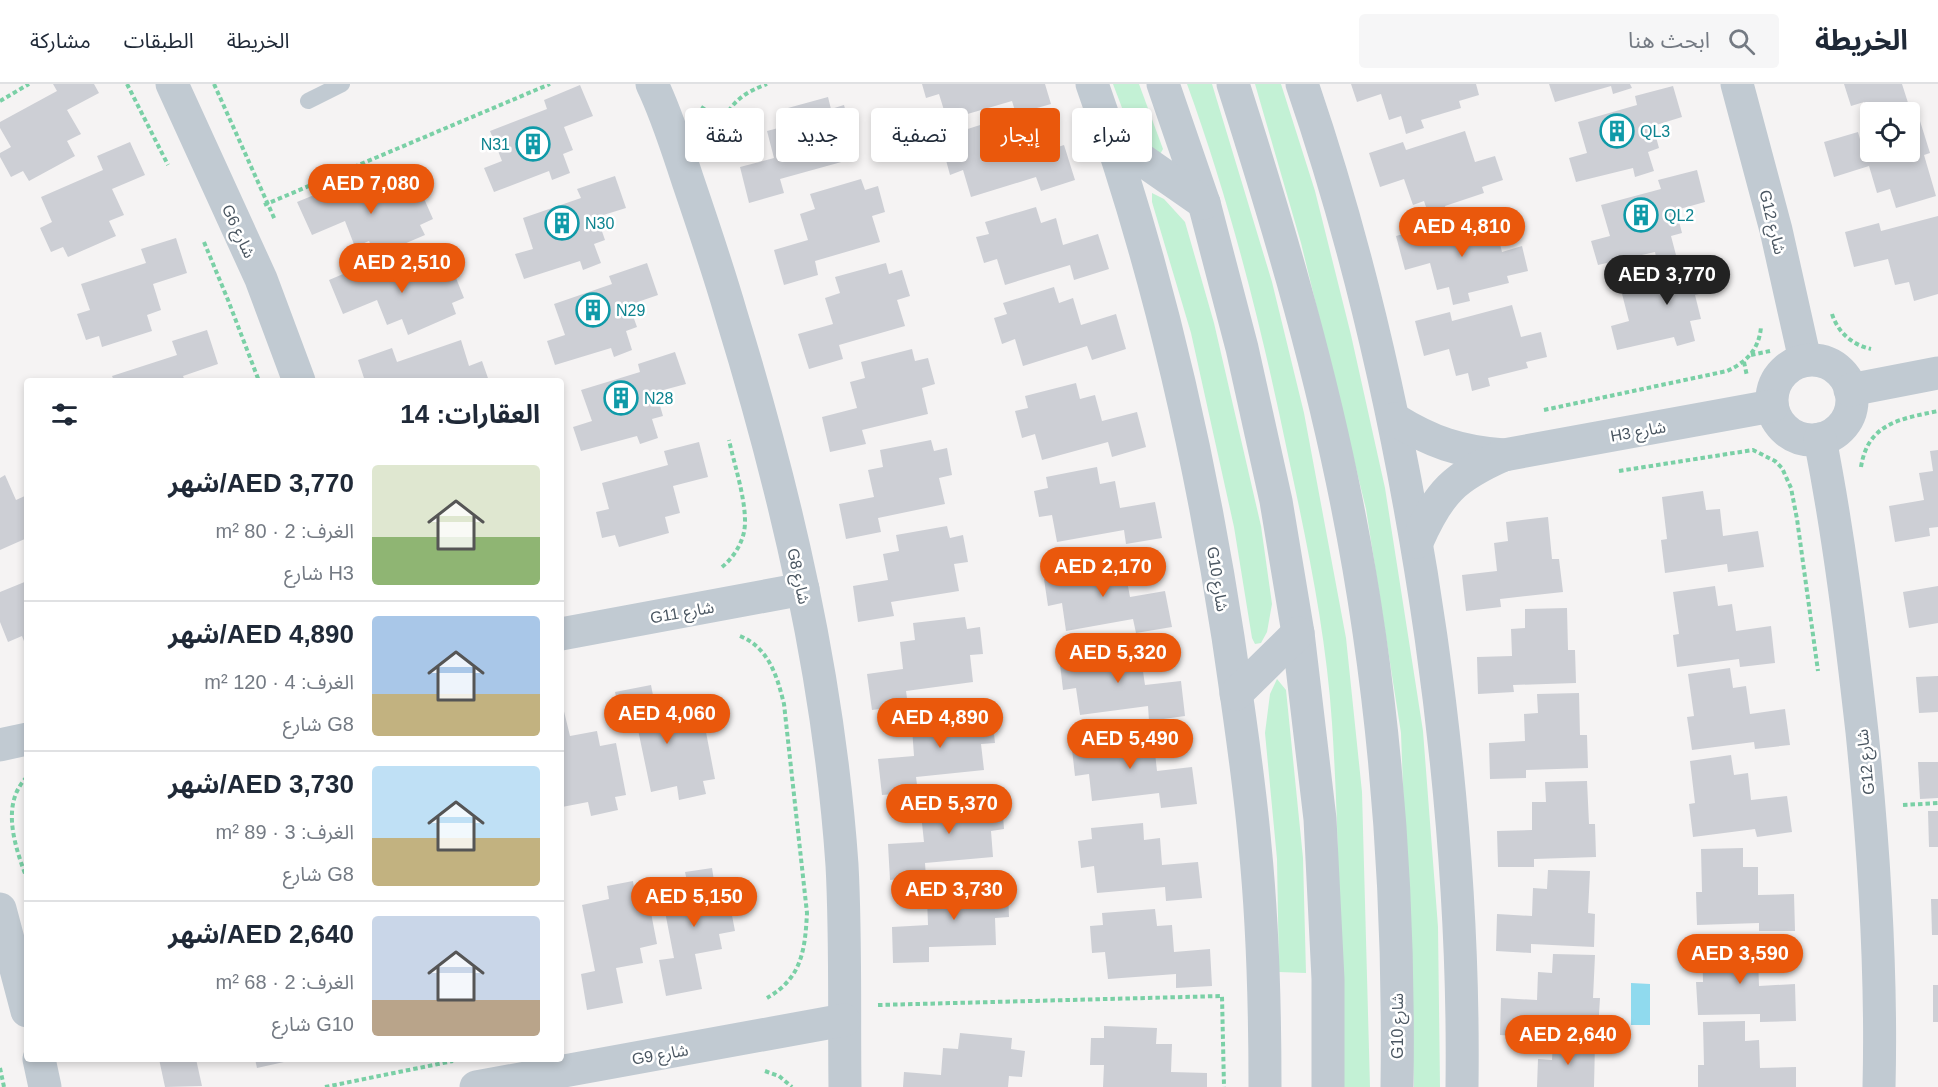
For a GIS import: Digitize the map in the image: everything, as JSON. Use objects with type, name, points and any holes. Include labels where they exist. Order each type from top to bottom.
[{"type":"street","name":"G6 شارع","points":[[172,84],[261,279],[298,378]]},
{"type":"street","name":"G10 شارع","points":[[1092,84],[1101,108]]},
{"type":"street","points":[[1163,84],[1204,203],[1247,370],[1276,501],[1298,633],[1320,819],[1328,980],[1328,1087]]},
{"type":"street","name":"G10 شارع","points":[[1233,84],[1291,271],[1320,381],[1342,482],[1360,583],[1383,752],[1395,905],[1397,1087]]},
{"type":"street","points":[[1302,84],[1359,270],[1394,419],[1418,542],[1444,730],[1458,907],[1462,1087]]},
{"type":"street","name":"G12 شارع","points":[[1737,84],[1776,230],[1805,360]]},
{"type":"street","name":"G8 شارع","points":[[658,86],[750,375],[803,590],[827,727],[842,865],[845,1087]]},
{"type":"street","name":"G10 شارع","points":[[1119,162],[1153,276],[1187,414],[1215,554],[1236,694],[1255,846],[1264,997],[1265,1087]]},
{"type":"street","points":[[1145,162],[1204,203]]},
{"type":"street","points":[[1805,360],[1825,362],[1845,377],[1850,390],[1852,401],[1850,413],[1835,434],[1820,439],[1797,438],[1777,422],[1771,397],[1774,384],[1790,366],[1805,360]]},
{"type":"street","points":[[1850,390],[1938,373]]},
{"type":"street","name":"H3 شارع","points":[[1418,542],[1430,513],[1449,488],[1474,468],[1504,455],[1772,406]]},
{"type":"street","name":"H3 شارع","points":[[1394,419],[1419,435],[1446,446],[1474,453],[1504,455]]},
{"type":"street","name":"G12 شارع","points":[[1820,439],[1852,645],[1869,807],[1877,932],[1880,1087]]},
{"type":"street","name":"G11 شارع","points":[[564,633],[803,590]]},
{"type":"street","points":[[1236,694],[1298,633]]},
{"type":"street","points":[[0,745],[24,740]]},
{"type":"street","points":[[0,909],[24,1000]]},
{"type":"street","name":"G9 شارع","points":[[476,1087],[844,1013]]},
{"type":"street","points":[[40,1062],[45,1087]]},
{"type":"lane","points":[[308,101],[342,84]]},
{"type":"path","points":[[0,101],[29,84]]},
{"type":"path","points":[[127,84],[171,171]]},
{"type":"path","points":[[233,218],[550,84]]},
{"type":"path","points":[[699,101],[702,109],[723,121],[728,109],[738,98],[748,91],[767,84]]},
{"type":"path","points":[[203,240],[258,378]]},
{"type":"path","points":[[1830,308],[1839,329],[1850,340],[1860,346],[1879,349]]},
{"type":"path","points":[[1727,371],[1744,362],[1753,352],[1760,340],[1761,325]]},
{"type":"path","points":[[1883,428],[1911,417],[1938,411]]},
{"type":"path","points":[[727,433],[743,501],[744,531],[737,550]]},
{"type":"path","points":[[1786,477],[1797,519],[1818,672]]},
{"type":"path","points":[[760,648],[778,679],[784,704],[807,913],[805,946],[797,968]]},
{"type":"path","points":[[24,780],[15,791],[9,816],[10,832],[24,871]]},
{"type":"path","points":[[844,1013],[1222,996],[1224,1087]]},
{"type":"path","points":[[325,1087],[449,1062]]},
{"type":"path","points":[[0,1068],[4,1087]]},
{"type":"green space","points":[[1113,84],[1139,84],[1148,108],[1122,108]]},
{"type":"green space","points":[[1187,84],[1212,84],[1272,282],[1304,413],[1346,638],[1362,792],[1370,1087],[1339,1087],[1339,905],[1335,768],[1329,689],[1315,588],[1256,314],[1218,175]]},
{"type":"green space","points":[[1255,84],[1281,84],[1315,191],[1351,335],[1385,488],[1423,731],[1438,927],[1440,1087],[1414,1087],[1401,733],[1366,509],[1301,243]]},
{"type":"green space","points":[[1152,119],[1163,149],[1159,156],[1152,152]]},
{"type":"green space","points":[[1152,193],[1164,199],[1185,222],[1214,323],[1261,526],[1272,604],[1267,632],[1261,643],[1255,644],[1252,638],[1234,527],[1191,333],[1152,202]]},
{"type":"green space","points":[[1277,679],[1286,690],[1303,858],[1306,973],[1279,972],[1277,859],[1265,733],[1270,694]]},
{"type":"water","points":[[1631,983],[1650,984],[1650,1025],[1631,1025]]},
{"type":"building","points":[[53,84],[94,84],[99,93],[67,110],[81,134],[67,141],[75,156],[29,181],[23,171],[11,177],[0,157],[0,153],[11,147],[0,128],[0,122],[57,91]]},
{"type":"building","points":[[922,84],[1045,84],[1051,104],[1037,108],[1014,108],[1012,101],[980,108],[980,110],[968,114],[968,108],[943,108],[939,94],[926,98]]},
{"type":"building","points":[[1351,84],[1476,84],[1479,95],[1459,101],[1461,108],[1421,120],[1424,128],[1406,134],[1401,116],[1389,120],[1381,94],[1357,102]]},
{"type":"building","points":[[1549,84],[1630,84],[1632,88],[1613,94],[1611,86],[1555,102]]},
{"type":"building","points":[[1844,84],[1902,84],[1908,102],[1860,102],[1851,106]]},
{"type":"building","name":"N31","points":[[580,85],[593,116],[564,127],[573,150],[563,154],[570,173],[552,180],[549,171],[494,192],[484,168],[502,161],[490,131],[547,109],[544,100]]},
{"type":"building","name":"QL3","points":[[1673,86],[1682,117],[1653,126],[1659,148],[1648,152],[1654,171],[1635,177],[1633,168],[1576,182],[1569,158],[1587,153],[1578,122],[1637,105],[1635,96]]},
{"type":"building","points":[[828,97],[831,108],[788,108]]},
{"type":"building","points":[[1920,121],[1930,153],[1924,155],[1936,196],[1896,208],[1890,189],[1877,193],[1869,166],[1834,177],[1824,142],[1858,132],[1860,162],[1920,162]]},
{"type":"building","points":[[980,125],[980,162],[1060,162],[1060,146],[1064,145],[1075,180],[1041,191],[1036,177],[971,197],[963,170],[950,175],[946,162],[968,162],[968,129]]},
{"type":"building","points":[[776,129],[776,162],[841,162],[780,179],[784,193],[749,203],[740,167],[774,158],[767,131]]},
{"type":"building","points":[[1465,131],[1475,162],[1495,156],[1503,180],[1482,187],[1484,193],[1445,206],[1447,214],[1430,219],[1424,201],[1413,205],[1404,179],[1380,187],[1369,153],[1403,142],[1406,150]]},
{"type":"building","points":[[130,142],[145,175],[112,189],[124,215],[109,221],[116,236],[68,257],[63,247],[51,252],[40,228],[52,222],[41,197],[103,170],[97,156]]},
{"type":"building","name":"QL2","points":[[1697,170],[1705,202],[1676,210],[1682,233],[1671,236],[1676,255],[1657,261],[1655,252],[1598,265],[1591,241],[1610,236],[1601,205],[1661,189],[1658,180]]},
{"type":"building","points":[[399,175],[410,199],[422,194],[433,219],[420,225],[425,235],[376,256],[369,241],[355,247],[345,221],[312,235],[297,202],[331,188],[336,201]]},
{"type":"building","name":"N30","points":[[615,176],[626,208],[597,217],[605,240],[594,244],[601,263],[583,270],[580,261],[524,279],[515,254],[533,249],[523,218],[581,198],[577,189]]},
{"type":"building","points":[[861,179],[865,190],[878,186],[885,212],[872,216],[880,242],[815,261],[818,275],[784,285],[774,250],[808,240],[800,214],[815,209],[810,194]]},
{"type":"building","points":[[1036,207],[1041,223],[1056,218],[1063,245],[1098,234],[1109,269],[1074,280],[1070,265],[1005,285],[997,259],[984,263],[976,237],[989,234],[985,222]]},
{"type":"building","points":[[1938,216],[1938,294],[1914,301],[1909,282],[1895,285],[1888,259],[1854,267],[1845,232],[1879,223],[1881,231]]},
{"type":"building","points":[[1494,220],[1502,252],[1522,246],[1528,271],[1507,276],[1509,283],[1468,293],[1470,301],[1453,305],[1449,287],[1437,290],[1430,263],[1405,270],[1396,236],[1431,226],[1433,235]]},
{"type":"building","points":[[176,238],[187,273],[153,284],[161,310],[147,315],[152,331],[102,347],[99,336],[86,340],[77,314],[90,310],[81,284],[146,263],[141,249]]},
{"type":"building","points":[[431,254],[441,278],[454,273],[464,298],[452,303],[456,314],[408,335],[402,319],[387,325],[377,300],[343,314],[329,280],[362,266],[369,280]]},
{"type":"building","points":[[1716,255],[1724,288],[1695,295],[1701,319],[1690,321],[1695,341],[1677,346],[1674,337],[1617,350],[1611,326],[1629,321],[1621,290],[1680,274],[1678,266]]},
{"type":"building","name":"N29","points":[[647,263],[658,295],[629,305],[637,327],[626,331],[632,350],[614,357],[611,348],[555,365],[547,341],[565,335],[554,304],[612,284],[609,276]]},
{"type":"building","points":[[886,263],[889,274],[902,270],[910,296],[897,300],[905,326],[839,345],[843,359],[809,369],[798,334],[833,324],[825,298],[840,293],[835,277]]},
{"type":"building","points":[[1054,287],[1059,303],[1073,298],[1081,325],[1116,314],[1126,349],[1092,360],[1087,346],[1023,366],[1015,339],[1002,344],[994,318],[1007,314],[1003,303]]},
{"type":"building","points":[[1512,305],[1521,337],[1541,332],[1547,357],[1526,362],[1528,368],[1488,378],[1490,386],[1472,391],[1468,373],[1456,376],[1449,349],[1424,356],[1415,321],[1450,312],[1452,321]]},
{"type":"building","points":[[207,330],[218,364],[183,376],[184,378],[113,378],[112,376],[177,355],[172,341]]},
{"type":"building","points":[[461,340],[469,366],[482,361],[488,378],[364,378],[358,360],[392,348],[397,362]]},
{"type":"building","points":[[912,349],[915,361],[928,358],[935,384],[922,388],[928,414],[862,430],[866,444],[830,452],[822,417],[857,408],[850,382],[865,378],[861,362]]},
{"type":"building","name":"N28","points":[[675,352],[686,384],[656,392],[663,416],[652,419],[658,438],[640,444],[637,436],[581,451],[573,427],[592,421],[581,390],[640,372],[638,364]]},
{"type":"building","points":[[1076,383],[1080,399],[1095,395],[1102,421],[1137,412],[1146,447],[1112,457],[1108,442],[1042,460],[1035,434],[1022,438],[1015,411],[1028,408],[1025,396]]},
{"type":"building","points":[[931,440],[934,451],[947,448],[952,475],[939,478],[945,504],[878,518],[881,532],[846,539],[839,504],[874,497],[868,470],[883,467],[880,450]]},
{"type":"building","points":[[699,442],[708,477],[673,486],[680,513],[665,517],[669,533],[619,547],[615,535],[602,538],[596,512],[609,509],[602,483],[668,465],[664,451]]},
{"type":"building","points":[[1938,450],[1938,527],[1929,528],[1930,536],[1895,542],[1889,506],[1924,500],[1919,473],[1933,471],[1930,451]]},
{"type":"building","points":[[1097,467],[1100,484],[1115,481],[1120,508],[1155,502],[1162,538],[1126,544],[1124,530],[1057,542],[1052,515],[1039,517],[1034,491],[1048,488],[1046,477]]},
{"type":"building","points":[[5,475],[16,500],[24,496],[24,539],[0,550],[0,478]]},
{"type":"building","points":[[1703,491],[1706,510],[1720,509],[1723,536],[1758,531],[1764,567],[1728,572],[1727,564],[1665,573],[1661,540],[1667,539],[1662,497]]},
{"type":"building","points":[[1548,517],[1552,559],[1559,559],[1563,592],[1500,599],[1501,607],[1466,611],[1462,575],[1497,571],[1494,543],[1508,541],[1506,522]]},
{"type":"building","points":[[947,526],[950,538],[963,535],[968,562],[954,564],[959,591],[891,602],[894,616],[858,622],[853,586],[888,580],[883,554],[899,551],[896,535]]},
{"type":"building","points":[[1107,556],[1110,573],[1125,570],[1130,597],[1165,591],[1172,627],[1136,633],[1133,619],[1066,631],[1062,603],[1048,606],[1044,579],[1057,577],[1055,566]]},
{"type":"building","points":[[24,582],[24,641],[22,636],[8,642],[0,622],[0,592]]},
{"type":"building","points":[[1715,586],[1718,606],[1732,604],[1736,631],[1771,626],[1775,663],[1740,667],[1739,659],[1677,667],[1673,635],[1679,634],[1673,592]]},
{"type":"building","points":[[1938,586],[1938,623],[1909,628],[1903,592]]},
{"type":"building","points":[[1567,608],[1568,650],[1575,650],[1576,683],[1513,685],[1514,692],[1478,694],[1477,657],[1512,656],[1511,629],[1525,628],[1525,609]]},
{"type":"building","points":[[965,617],[967,629],[980,627],[983,654],[970,655],[973,682],[906,691],[908,705],[872,710],[867,674],[903,669],[900,642],[915,640],[913,623]]},
{"type":"building","points":[[1124,643],[1126,660],[1141,658],[1145,685],[1181,681],[1185,716],[1149,721],[1148,706],[1080,715],[1076,688],[1063,690],[1060,664],[1073,662],[1072,650]]},
{"type":"building","points":[[1730,668],[1733,688],[1746,686],[1750,714],[1785,709],[1790,745],[1755,749],[1754,742],[1692,750],[1687,717],[1694,716],[1688,674]]},
{"type":"building","points":[[1938,676],[1938,712],[1919,713],[1916,677]]},
{"type":"building","points":[[651,685],[658,721],[685,715],[688,730],[705,727],[715,779],[703,781],[706,794],[679,800],[677,786],[651,792],[637,725],[623,728],[615,692]]},
{"type":"building","points":[[1579,693],[1580,735],[1587,735],[1588,768],[1526,770],[1526,778],[1490,779],[1489,743],[1525,741],[1524,714],[1538,713],[1537,694]]},
{"type":"building","points":[[978,705],[979,717],[992,715],[995,743],[981,744],[984,770],[916,777],[918,792],[882,795],[878,759],[914,756],[912,728],[927,727],[925,710]]},
{"type":"building","points":[[564,711],[570,736],[597,731],[600,746],[616,743],[626,795],[615,797],[618,810],[591,816],[588,802],[564,807]]},
{"type":"building","points":[[1136,729],[1138,746],[1154,744],[1157,771],[1192,767],[1197,804],[1161,808],[1159,793],[1092,801],[1089,774],[1075,776],[1072,749],[1085,747],[1084,735]]},
{"type":"building","points":[[1731,755],[1734,775],[1748,773],[1751,800],[1787,796],[1792,832],[1757,837],[1755,829],[1693,837],[1689,804],[1695,803],[1690,761]]},
{"type":"building","points":[[1918,762],[1938,762],[1938,798],[1920,799]]},
{"type":"building","points":[[1587,781],[1589,824],[1595,824],[1596,857],[1534,859],[1534,867],[1498,867],[1497,831],[1532,830],[1532,802],[1546,802],[1545,782]]},
{"type":"building","points":[[987,791],[988,804],[1002,803],[1004,829],[991,831],[993,857],[925,863],[926,877],[890,880],[888,844],[924,842],[921,814],[936,813],[935,796]]},
{"type":"building","points":[[1928,811],[1938,811],[1938,847],[1929,847]]},
{"type":"building","points":[[1143,823],[1144,840],[1160,838],[1162,865],[1198,862],[1202,898],[1166,901],[1165,887],[1097,893],[1094,866],[1081,868],[1078,841],[1092,839],[1091,828]]},
{"type":"building","points":[[1743,848],[1743,867],[1758,867],[1758,895],[1794,894],[1795,931],[1759,931],[1759,923],[1697,925],[1696,892],[1702,892],[1701,849]]},
{"type":"building","points":[[712,868],[714,881],[725,879],[735,931],[719,934],[722,949],[695,954],[702,989],[666,996],[659,960],[674,958],[661,891],[688,886],[685,872]]},
{"type":"building","points":[[1548,870],[1590,871],[1588,913],[1595,914],[1594,947],[1531,944],[1531,953],[1496,951],[1497,914],[1532,916],[1533,888],[1547,889]]},
{"type":"building","points":[[994,879],[995,891],[1008,890],[1009,917],[995,918],[996,945],[929,947],[929,962],[893,963],[892,927],[928,925],[927,898],[942,897],[942,881]]},
{"type":"building","points":[[633,881],[635,895],[647,892],[657,944],[640,948],[643,963],[616,968],[623,1003],[587,1010],[581,974],[595,971],[582,905],[609,899],[607,886]]},
{"type":"building","points":[[1931,899],[1938,899],[1938,935],[1932,935]]},
{"type":"building","points":[[1155,909],[1157,926],[1172,925],[1174,952],[1210,949],[1212,986],[1176,988],[1176,974],[1108,979],[1105,952],[1092,953],[1090,926],[1103,925],[1102,913]]},
{"type":"building","points":[[1744,939],[1744,958],[1758,958],[1759,986],[1795,984],[1796,1021],[1760,1022],[1760,1014],[1698,1015],[1696,982],[1703,982],[1702,940]]},
{"type":"building","points":[[1553,954],[1595,955],[1593,998],[1600,998],[1598,1031],[1536,1028],[1536,1037],[1500,1035],[1501,998],[1537,1000],[1538,972],[1552,973]]},
{"type":"building","points":[[1933,985],[1938,985],[1938,1022],[1933,1022]]},
{"type":"building","points":[[1745,1021],[1745,1041],[1759,1040],[1760,1068],[1796,1067],[1796,1087],[1698,1087],[1698,1065],[1704,1065],[1703,1022]]},
{"type":"building","points":[[1104,1026],[1157,1028],[1156,1044],[1172,1044],[1171,1072],[1207,1073],[1207,1087],[1103,1087],[1104,1065],[1090,1065],[1091,1038],[1104,1038]]},
{"type":"building","points":[[960,1033],[1012,1038],[1011,1049],[1025,1051],[1022,1077],[1009,1076],[1008,1087],[903,1087],[904,1072],[941,1075],[943,1048],[958,1049]]},
{"type":"building","points":[[1553,1041],[1595,1043],[1594,1087],[1537,1087],[1538,1059],[1552,1060]]},
{"type":"building","points":[[160,1062],[197,1062],[202,1086],[165,1087]]},
{"type":"building","points":[[256,1062],[284,1062],[257,1068]]},
{"type":"place","name":"QL3","points":[[1617,131]]},
{"type":"place","name":"N31","points":[[533,144]]},
{"type":"place","name":"QL2","points":[[1641,215]]},
{"type":"place","name":"N30","points":[[562,223]]},
{"type":"place","name":"N29","points":[[593,310]]},
{"type":"place","name":"N28","points":[[621,398]]}]
